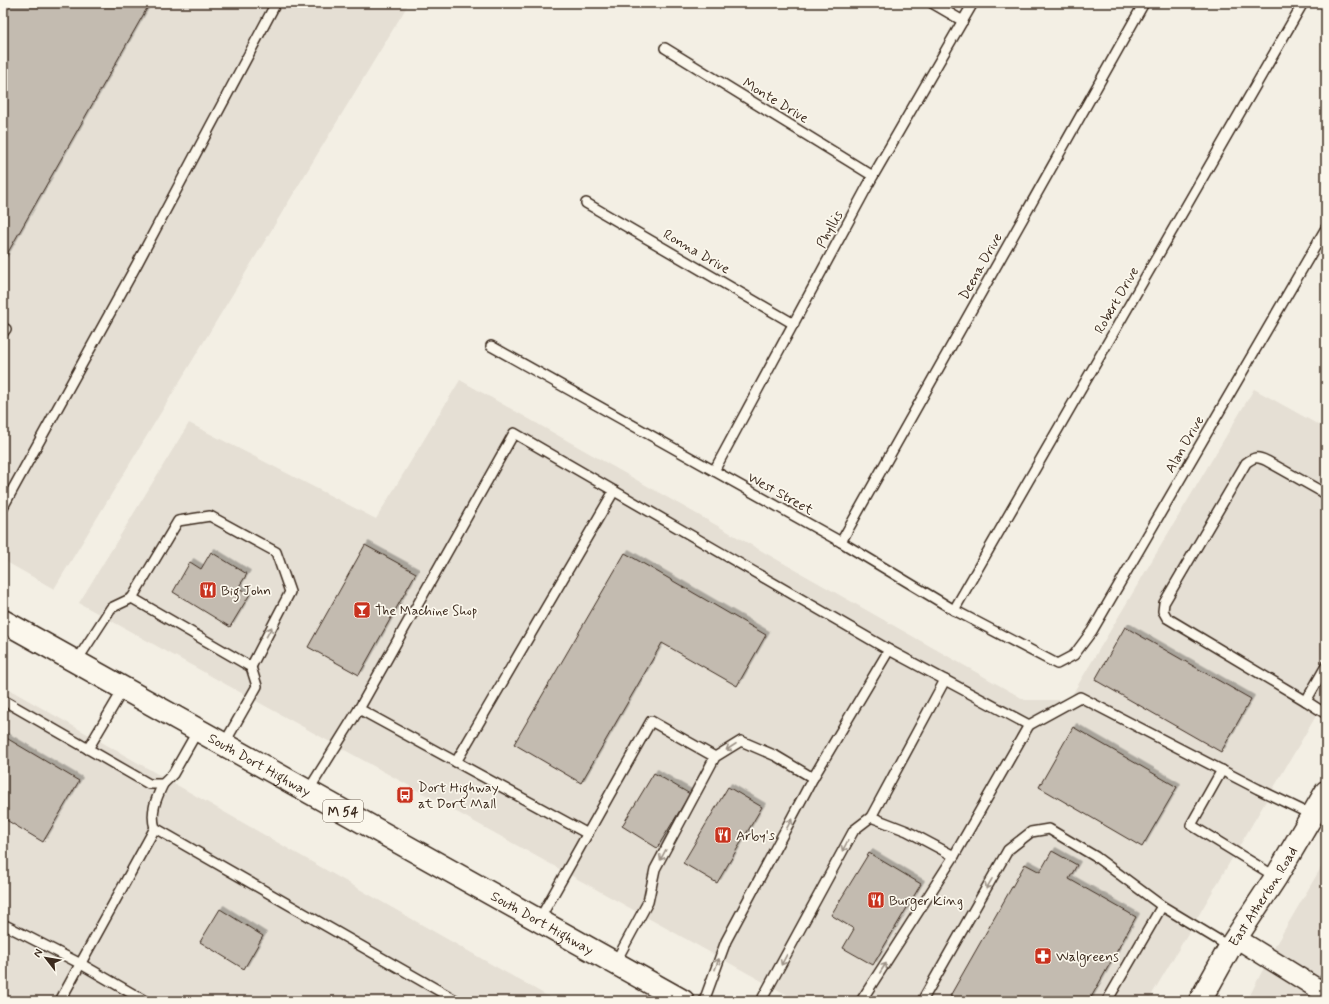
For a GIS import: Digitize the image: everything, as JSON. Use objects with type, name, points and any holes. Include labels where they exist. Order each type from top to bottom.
[{"type":"main road","name":"South Dort Highway","points":[[4,623],[124,688],[683,1001]]},
{"type":"main road","name":"East Atherton Road","points":[[1200,1001],[1233,943],[1276,877],[1326,792]]},
{"type":"street","points":[[1233,943],[1324,987]]},
{"type":"lane","points":[[3,508],[137,264],[276,3]]},
{"type":"lane","points":[[932,3],[963,21]]},
{"type":"lane","name":"Phyllis","points":[[714,472],[874,176],[973,3]]},
{"type":"lane","name":"Deena Drive","points":[[841,542],[1144,3]]},
{"type":"lane","name":"Robert Drive","points":[[954,610],[1303,3]]},
{"type":"lane","name":"Monte Drive","points":[[665,48],[874,176]]},
{"type":"lane","name":"Ronna Drive","points":[[586,203],[794,324]]},
{"type":"lane","name":"Alan Drive","points":[[1056,664],[1074,655],[1092,631],[1326,228]]},
{"type":"lane","name":"West Street","points":[[491,346],[841,542],[954,610],[1056,664]]},
{"type":"lane","points":[[308,791],[359,709],[514,433],[889,650],[1029,725]]},
{"type":"lane","points":[[1326,494],[1267,461],[1258,457],[1252,458],[1246,464],[1168,596],[1164,603],[1163,612],[1168,618],[1326,714]]},
{"type":"lane","points":[[456,762],[614,491]]},
{"type":"lane","points":[[76,662],[111,608],[132,598],[178,521],[210,516],[276,552],[290,592],[251,667]]},
{"type":"lane","points":[[132,598],[251,667],[257,686],[224,744]]},
{"type":"lane","points":[[704,1001],[726,941],[813,778],[889,650]]},
{"type":"lane","points":[[1306,701],[1326,666]]},
{"type":"lane","points":[[761,1001],[854,830],[871,817],[945,680]]},
{"type":"lane","points":[[88,749],[124,688]]},
{"type":"lane","points":[[861,1001],[954,856],[1029,725],[1080,696],[1312,815]]},
{"type":"lane","points":[[3,700],[149,784],[163,784]]},
{"type":"lane","points":[[359,709],[588,834]]},
{"type":"lane","points":[[539,920],[651,721],[715,757]]},
{"type":"lane","points":[[198,730],[173,774],[163,784],[155,800],[152,818],[155,828],[457,1001]]},
{"type":"lane","points":[[616,963],[648,902],[655,869],[715,757],[741,741],[776,756],[813,778]]},
{"type":"lane","points":[[1222,770],[1192,825],[1276,877]]},
{"type":"lane","points":[[871,817],[907,831],[954,856]]},
{"type":"lane","points":[[60,1001],[155,828]]},
{"type":"lane","points":[[922,1001],[1008,850],[1031,832],[1049,829],[1096,857],[1162,906],[1233,943]]},
{"type":"lane","points":[[1107,1001],[1162,906]]},
{"type":"lane","points":[[3,924],[81,964],[145,1001]]},
{"type":"shaded area","points":[[3,3],[409,3],[54,589],[3,560]]},
{"type":"shaded area","points":[[460,380],[1025,700],[1069,700],[1254,389],[1326,429],[1326,699],[1148,1001],[798,1001],[79,603],[189,423],[376,519]]},
{"type":"shaded area","points":[[3,686],[556,1001],[3,1001]]},
{"type":"shaded area","points":[[1326,859],[1326,1001],[1247,1001],[1275,946]]},
{"type":"building","points":[[3,3],[150,3],[3,261]]},
{"type":"building","name":"The Machine Shop","points":[[365,545],[416,573],[359,675],[308,647]]},
{"type":"building","name":"Big John","points":[[211,552],[247,574],[238,588],[250,594],[230,627],[173,592],[190,562],[201,569]]},
{"type":"building","points":[[625,553],[766,635],[737,686],[662,643],[581,783],[514,744]]},
{"type":"building","points":[[1125,627],[1251,699],[1221,752],[1095,680]]},
{"type":"building","points":[[1073,727],[1177,787],[1142,847],[1039,787]]},
{"type":"building","points":[[3,736],[79,781],[43,842],[3,818]]},
{"type":"building","points":[[654,773],[690,794],[657,848],[622,826]]},
{"type":"building","name":"Arby's","points":[[728,787],[762,807],[717,883],[683,863]]},
{"type":"building","name":"Walgreens","points":[[1052,851],[1077,865],[1069,879],[1136,917],[1089,1001],[959,1001],[950,996],[1025,864],[1040,872]]},
{"type":"building","name":"Burger King","points":[[869,853],[921,884],[873,965],[843,948],[854,929],[831,915]]},
{"type":"building","points":[[220,909],[263,936],[244,969],[200,942]]},
{"type":"place","name":"Big John","points":[[208,590]]},
{"type":"place","name":"The Machine Shop","points":[[362,610]]},
{"type":"place","name":"Dort Highway at Dort Mall","points":[[405,795]]},
{"type":"place","name":"Arby's","points":[[723,835]]},
{"type":"place","name":"Burger King","points":[[876,900]]},
{"type":"place","name":"Walgreens","points":[[1043,956]]}]
